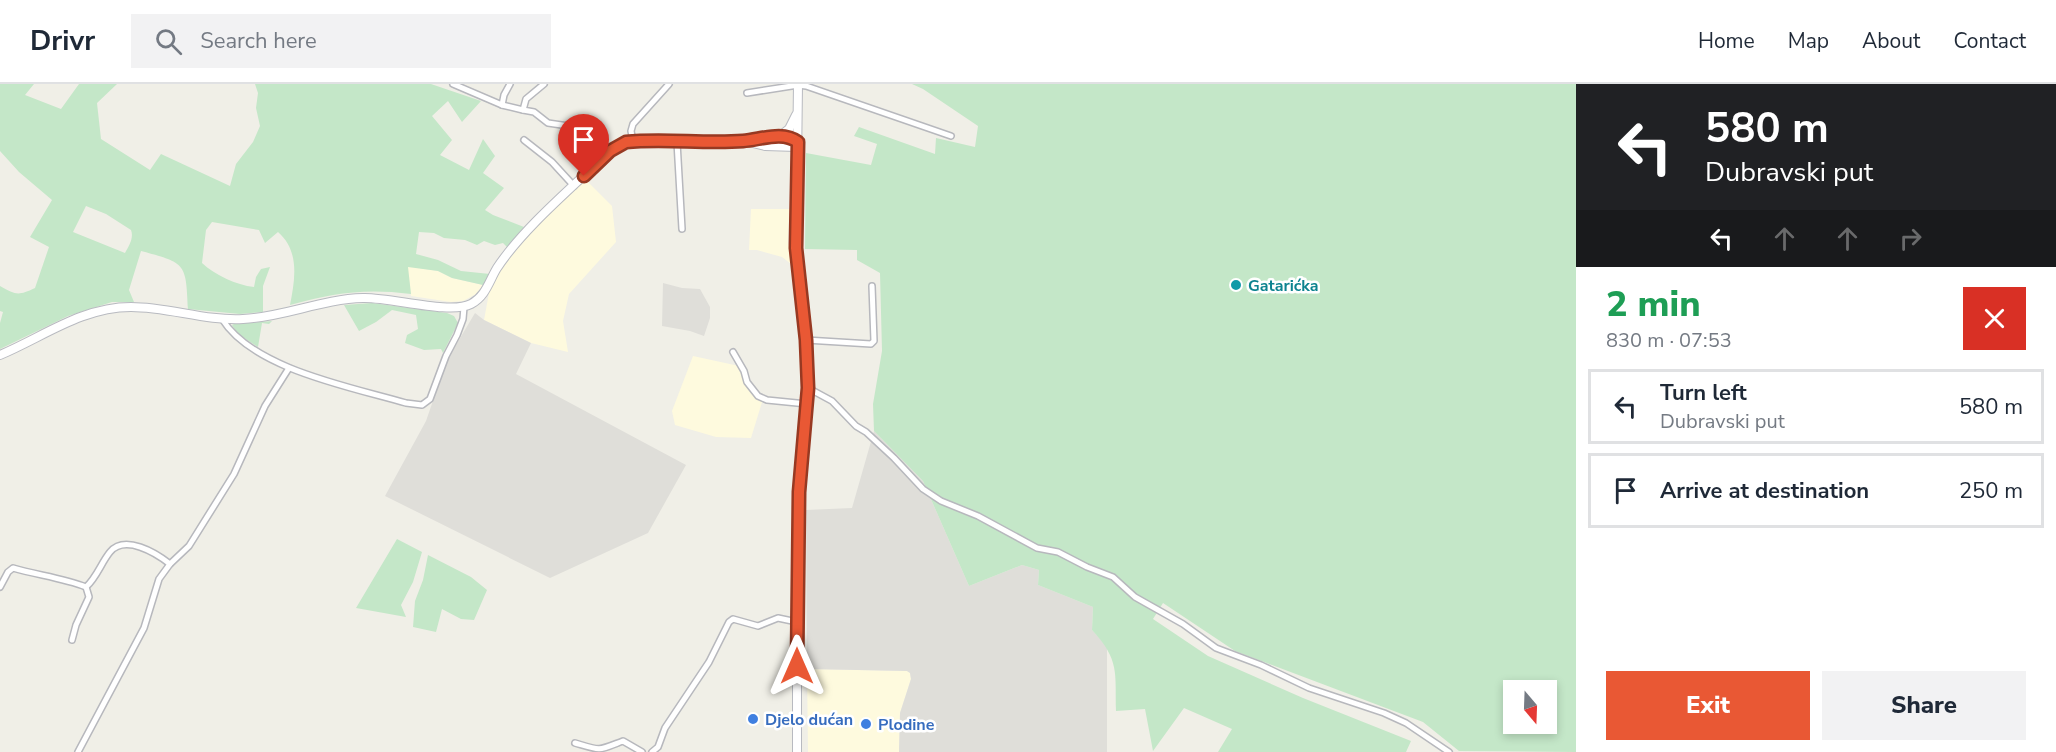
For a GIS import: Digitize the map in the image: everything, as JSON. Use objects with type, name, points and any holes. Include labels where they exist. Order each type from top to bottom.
[{"type":"main road","points":[[797,752],[799,492],[808,388],[806,340],[796,248],[798,85]]},
{"type":"main road","points":[[780,136],[793,123],[798,111]]},
{"type":"main road","points":[[0,355],[73,319],[108,309],[148,308],[222,319],[262,318],[337,300],[362,298],[385,298],[450,308],[464,307],[483,294],[496,269],[519,239],[619,145],[633,141],[744,141],[780,136],[791,138],[797,144]]},
{"type":"main road","points":[[744,141],[765,146],[797,144]]},
{"type":"street","points":[[453,84],[502,105],[534,112],[548,123],[582,128],[610,151]]},
{"type":"street","points":[[502,105],[510,84]]},
{"type":"street","points":[[523,110],[526,99],[544,84]]},
{"type":"street","points":[[633,141],[631,132],[633,124],[669,84]]},
{"type":"street","points":[[747,93],[798,85],[818,89],[880,113],[951,136]]},
{"type":"street","points":[[524,140],[552,162],[574,186]]},
{"type":"street","points":[[677,142],[682,229]]},
{"type":"street","points":[[806,340],[871,344],[874,340],[872,286]]},
{"type":"street","points":[[222,319],[230,332],[252,349],[289,368],[406,403],[422,405],[430,399],[446,356],[458,335],[464,307]]},
{"type":"street","points":[[733,352],[744,371],[747,382],[758,396],[807,404]]},
{"type":"street","points":[[78,752],[144,628],[159,579],[170,564],[189,546],[234,474],[265,406],[289,368]]},
{"type":"street","points":[[808,388],[832,401],[856,426],[866,432],[894,458],[923,489],[941,501],[978,516],[1037,548],[1058,552],[1113,577],[1135,597],[1183,624],[1216,648],[1261,665],[1309,688],[1384,713],[1406,723],[1449,752]]},
{"type":"street","points":[[86,587],[110,551],[122,544],[156,554],[170,564]]},
{"type":"street","points":[[0,587],[8,572],[13,568],[86,587]]},
{"type":"street","points":[[72,640],[89,597],[86,587]]},
{"type":"street","points":[[652,752],[658,747],[665,728],[709,662],[729,622],[733,619],[758,626],[778,618],[797,622]]},
{"type":"street","points":[[575,743],[597,750],[623,741],[642,752]]},
{"type":"shaded area","points":[[585,179],[612,206],[616,242],[569,294],[563,321],[568,352],[531,343],[484,320],[489,293],[497,274],[519,244]]},
{"type":"shaded area","points":[[751,209],[789,209],[788,243],[792,258],[791,264],[782,257],[749,250]]},
{"type":"shaded area","points":[[407,266],[438,271],[452,278],[483,285],[476,294],[463,301],[451,302],[411,296]]},
{"type":"shaded area","points":[[663,283],[682,288],[700,289],[710,307],[710,318],[704,336],[662,326]]},
{"type":"shaded area","points":[[475,313],[484,320],[531,343],[516,374],[686,465],[648,533],[550,578],[385,496],[426,421],[447,360]]},
{"type":"shaded area","points":[[693,356],[739,366],[743,381],[748,388],[753,394],[763,399],[751,438],[716,437],[675,425],[672,411]]},
{"type":"shaded area","points":[[874,431],[923,481],[969,586],[1022,565],[1039,570],[1038,585],[1093,607],[1092,630],[1107,646],[1107,752],[899,752],[900,713],[911,679],[910,673],[907,671],[807,669],[806,510],[852,508]]},
{"type":"shaded area","points":[[807,669],[907,671],[910,673],[911,679],[900,713],[899,752],[808,752]]},
{"type":"green space","points":[[0,84],[34,84],[25,95],[61,109],[79,84],[117,84],[97,103],[101,139],[150,170],[161,154],[230,186],[236,164],[253,142],[260,126],[256,108],[258,93],[255,84],[431,84],[481,101],[462,122],[448,101],[432,116],[452,140],[440,155],[469,170],[483,139],[495,156],[483,173],[504,188],[485,210],[524,227],[507,247],[503,243],[495,245],[484,241],[477,245],[465,240],[444,238],[434,233],[419,232],[416,254],[438,260],[461,271],[490,274],[483,285],[452,278],[438,271],[408,267],[411,294],[349,293],[290,305],[294,276],[293,257],[290,248],[278,232],[265,243],[259,230],[212,222],[206,230],[202,263],[226,279],[254,287],[261,269],[270,267],[263,286],[263,312],[240,314],[188,309],[186,282],[181,267],[175,262],[141,251],[129,290],[134,302],[112,302],[68,316],[0,349],[0,323],[3,312],[0,311],[0,286],[17,293],[35,288],[49,247],[30,237],[52,200],[19,172],[0,151]],"holes":[[[86,206],[106,214],[131,230],[131,239],[125,253],[73,232]]]},
{"type":"green space","points":[[912,84],[1576,84],[1576,752],[1459,751],[1423,722],[1235,651],[1163,603],[1153,619],[1208,656],[1303,698],[1411,741],[1406,752],[1218,752],[1232,729],[1184,708],[1153,751],[1145,709],[1116,711],[1114,668],[1107,650],[1092,630],[1093,607],[1038,585],[1039,570],[1022,565],[969,586],[923,481],[874,431],[873,404],[882,351],[880,273],[857,260],[857,250],[805,249],[806,153],[871,165],[877,144],[854,136],[859,127],[935,154],[936,138],[975,147],[978,126]]},
{"type":"green space","points":[[372,303],[447,313],[454,316],[458,323],[443,353],[441,349],[424,350],[405,343],[407,335],[418,329],[416,315],[392,310],[359,331],[344,305]]},
{"type":"green space","points":[[272,321],[269,324],[262,323],[258,347],[238,334],[232,325],[234,324]]},
{"type":"green space","points":[[397,539],[422,552],[413,582],[401,605],[406,617],[356,608]]},
{"type":"green space","points":[[428,555],[471,577],[487,590],[474,620],[461,619],[442,609],[436,632],[413,627],[415,601],[423,580]]},
{"type":"place","name":"Gatarićka","points":[[1236,285]]},
{"type":"place","name":"Djelo dućan","points":[[753,719]]},
{"type":"place","name":"Plodine","points":[[866,724]]},
{"type":"route","points":[[584,176],[614,147],[626,142],[744,141],[787,136],[798,142],[796,248],[806,340],[808,388],[799,492],[797,666]]}]
